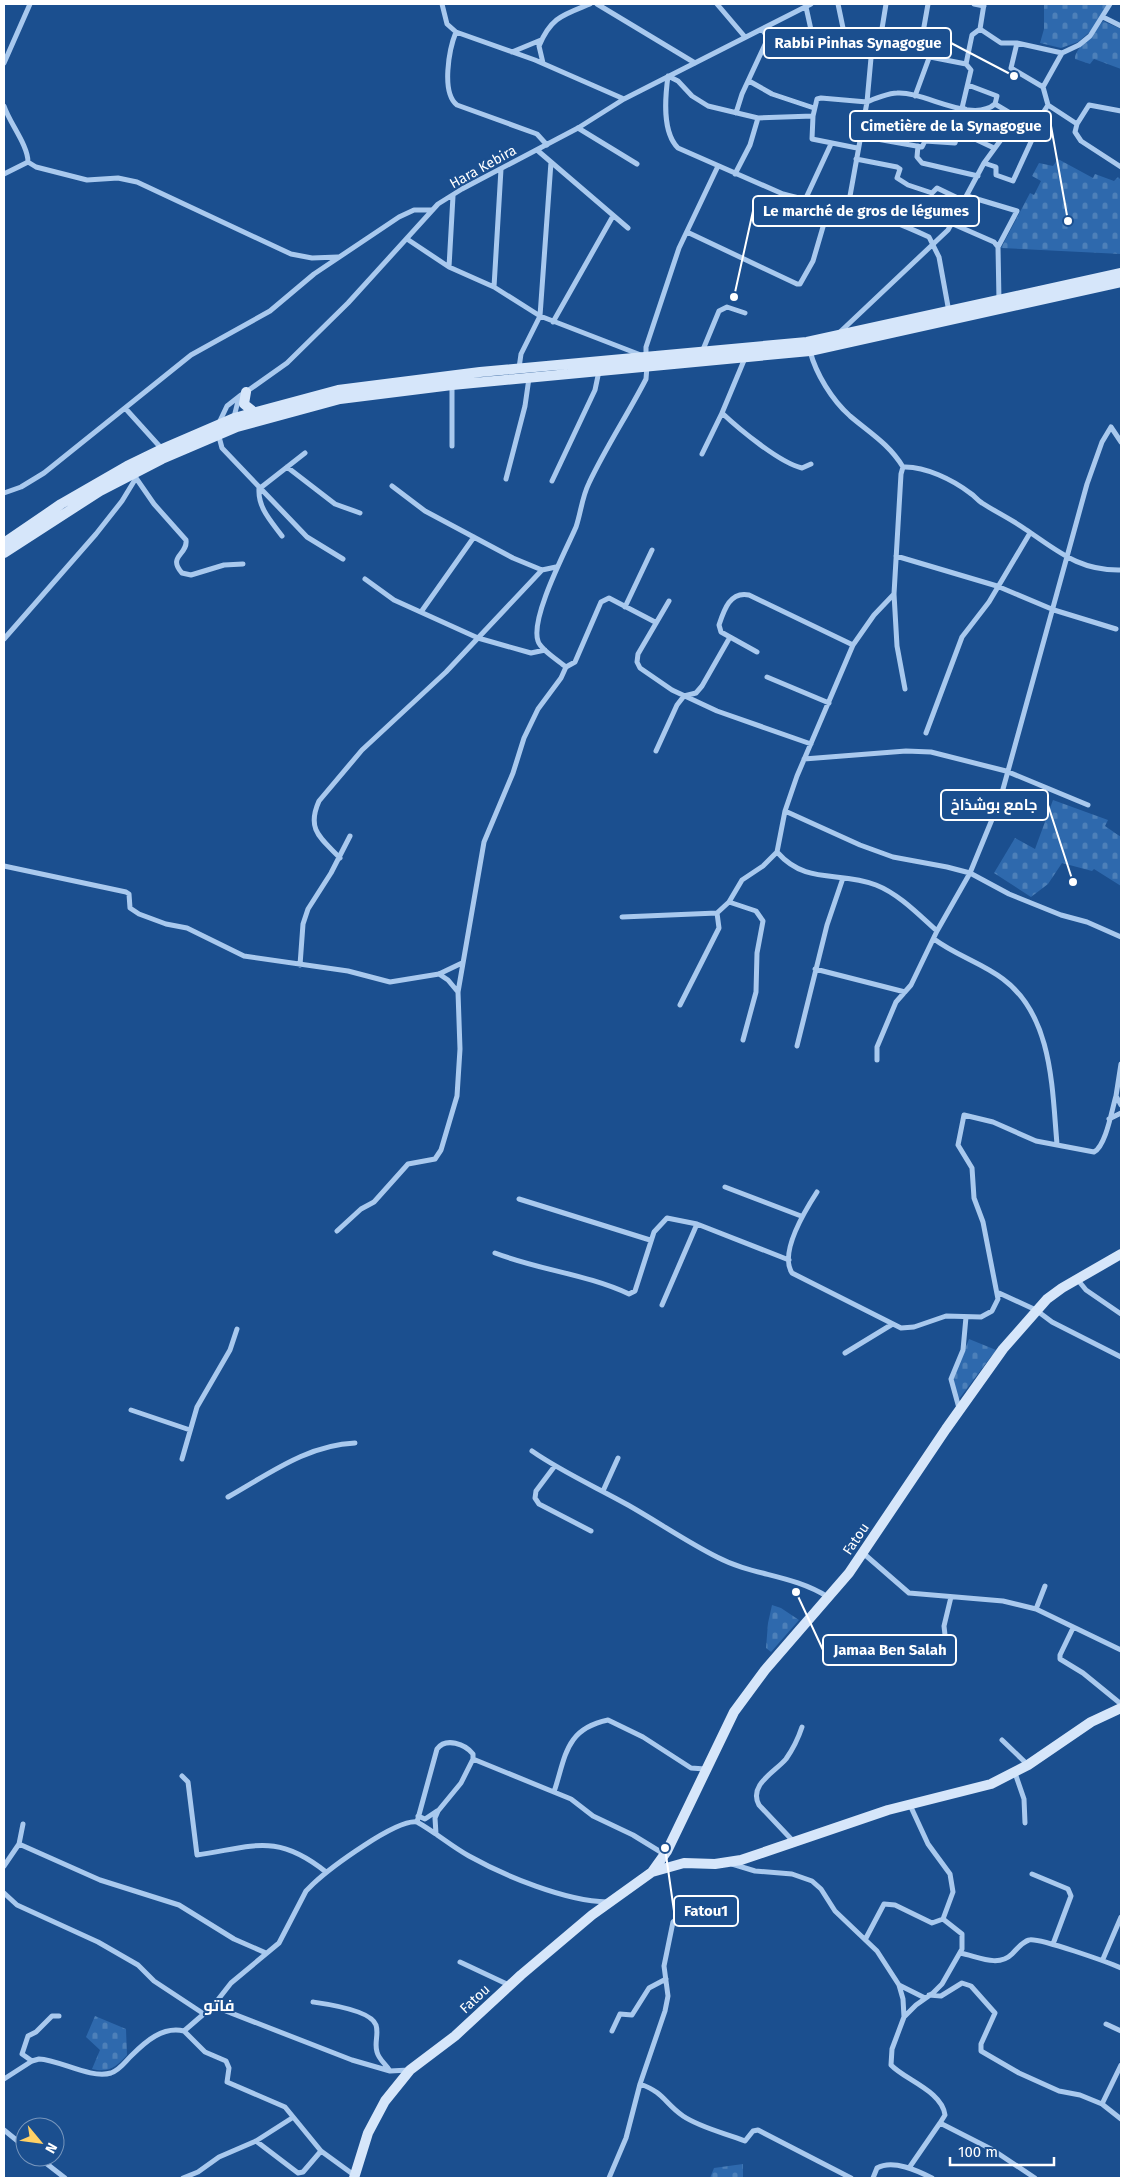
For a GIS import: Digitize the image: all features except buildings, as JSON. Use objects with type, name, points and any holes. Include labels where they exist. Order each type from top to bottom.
[{"type":"main road","points":[[236,423],[255,413],[339,395],[519,369],[745,358],[810,351],[950,316],[1114,281],[1121,273]]},
{"type":"main road","points":[[4,553],[132,472],[162,449],[236,423],[339,395],[529,378],[599,370],[701,352],[807,342],[950,316],[999,300],[1114,281]]},
{"type":"main road","points":[[246,392],[244,404],[255,413]]},
{"type":"main road","points":[[4,543],[61,504],[132,472],[218,429]]},
{"type":"main road","name":"Fatou","points":[[354,2177],[362,2148],[377,2116],[392,2090],[410,2070],[455,2036],[510,1985],[610,1902],[652,1872],[666,1853],[726,1727],[752,1686],[830,1598],[863,1553],[960,1408],[1003,1349],[1036,1310],[1062,1288],[1121,1254]]},
{"type":"main road","name":"Fatou","points":[[652,1872],[684,1863],[728,1863],[910,1805],[979,1788],[1015,1773],[1091,1722],[1121,1706]]},
{"type":"main road","points":[[666,1853],[670,1858],[684,1863]]},
{"type":"street","points":[[4,63],[30,4]]},
{"type":"street","points":[[442,4],[447,24],[456,32],[543,63],[624,99]]},
{"type":"street","points":[[543,63],[539,52],[542,39],[559,16],[590,4]]},
{"type":"street","points":[[597,4],[695,63]]},
{"type":"street","points":[[717,4],[745,37]]},
{"type":"street","points":[[838,4],[847,47]]},
{"type":"street","points":[[879,47],[886,4]]},
{"type":"street","points":[[919,55],[928,4]]},
{"type":"street","points":[[860,136],[922,147],[925,142],[955,143],[960,132],[971,70],[967,68],[966,64],[972,35],[980,29],[984,5],[974,4]]},
{"type":"street","points":[[1043,87],[1062,53],[1085,41],[1110,4]]},
{"type":"street","points":[[808,5],[811,36],[815,48],[819,52],[845,50],[847,47],[879,47],[966,64]]},
{"type":"street","name":"Hara Kebira","points":[[218,429],[227,406],[271,376],[296,354],[366,286],[431,210],[501,169],[578,128],[624,99],[808,5]]},
{"type":"street","points":[[1103,17],[1121,26]]},
{"type":"street","points":[[762,29],[768,38]]},
{"type":"street","points":[[980,29],[998,42],[1017,43],[1062,53]]},
{"type":"street","points":[[456,32],[449,63],[448,90],[452,100],[457,104],[537,134],[547,145]]},
{"type":"street","points":[[768,38],[806,42],[811,36]]},
{"type":"street","points":[[736,113],[742,94],[768,38]]},
{"type":"street","points":[[512,52],[542,39]]},
{"type":"street","points":[[1017,43],[1011,68],[1043,87],[1048,105],[1077,124]]},
{"type":"street","points":[[848,207],[857,148],[867,102],[872,47]]},
{"type":"street","points":[[915,96],[929,58]]},
{"type":"street","points":[[813,116],[758,118],[708,106],[692,96],[678,80],[668,76],[667,128],[672,142],[678,148],[784,194],[806,200],[848,207],[929,237],[934,244],[950,316]]},
{"type":"street","points":[[749,81],[772,94],[814,108]]},
{"type":"street","points":[[857,148],[812,139],[814,108],[817,99],[867,102],[897,93],[963,109],[985,110],[995,104],[997,96],[968,85]]},
{"type":"street","points":[[995,104],[1034,127]]},
{"type":"street","points":[[984,162],[996,167],[996,175],[1013,181],[1022,158],[1035,134],[1034,127],[1048,105]]},
{"type":"street","points":[[1121,111],[1089,105],[1077,124],[1075,132],[1081,141],[1121,167]]},
{"type":"street","points":[[4,106],[11,125],[25,145],[28,162]]},
{"type":"street","points":[[735,174],[750,144],[758,118]]},
{"type":"street","points":[[836,336],[953,224],[984,162],[994,148],[1020,120]]},
{"type":"street","points":[[578,128],[637,164]]},
{"type":"street","points":[[960,132],[994,148]]},
{"type":"street","points":[[806,200],[831,144]]},
{"type":"street","points":[[918,146],[917,157],[922,163],[978,176]]},
{"type":"street","points":[[537,150],[628,228]]},
{"type":"street","points":[[856,159],[898,167],[900,169],[897,178],[908,185],[932,193],[937,188],[966,198],[1017,211],[998,247],[999,300]]},
{"type":"street","points":[[4,174],[28,162]]},
{"type":"street","points":[[28,162],[87,180],[127,179],[291,254],[312,258],[339,257]]},
{"type":"street","points":[[519,369],[521,354],[540,316],[551,162]]},
{"type":"street","points":[[566,667],[545,650],[538,640],[538,631],[556,567],[575,528],[586,488],[646,379],[646,347],[663,293],[687,232],[718,166]]},
{"type":"street","points":[[494,288],[501,169]]},
{"type":"street","points":[[449,267],[453,196]]},
{"type":"street","points":[[687,232],[800,284],[813,261],[830,203]]},
{"type":"street","points":[[4,494],[21,487],[44,473],[191,355],[270,311],[314,274],[399,217],[414,210],[431,210]]},
{"type":"street","points":[[553,322],[613,216]]},
{"type":"street","points":[[953,224],[994,242],[998,247]]},
{"type":"street","points":[[407,239],[449,267],[494,288],[540,316],[647,362]]},
{"type":"street","points":[[701,352],[719,310],[727,307],[745,313]]},
{"type":"street","points":[[810,351],[815,367],[834,397],[850,416],[884,442],[895,453],[903,467],[894,594],[897,646],[905,689]]},
{"type":"street","points":[[702,454],[745,358]]},
{"type":"street","points":[[552,481],[595,390],[599,370]]},
{"type":"street","points":[[506,480],[529,378]]},
{"type":"street","points":[[452,384],[452,446]]},
{"type":"street","points":[[236,423],[238,401],[246,392]]},
{"type":"street","points":[[125,408],[162,449]]},
{"type":"street","points":[[722,413],[739,428],[782,458],[798,467],[811,464]]},
{"type":"street","points":[[877,1060],[878,1047],[896,1002],[911,985],[937,932],[970,873],[990,827],[1054,610],[1087,484],[1102,442],[1111,427],[1121,442]]},
{"type":"street","points":[[218,429],[222,448],[259,489],[307,537],[343,559]]},
{"type":"street","points":[[259,489],[306,453]]},
{"type":"street","points":[[903,467],[913,466],[968,491],[981,502],[1030,532],[1067,559],[1097,569],[1121,570]]},
{"type":"street","points":[[287,467],[334,504],[360,513]]},
{"type":"street","points":[[132,472],[154,504],[186,540],[185,547],[176,560],[176,564],[182,573],[191,575],[224,565],[243,564]]},
{"type":"street","points":[[4,639],[96,534],[122,501],[132,472]]},
{"type":"street","points":[[392,486],[425,511],[513,558],[542,570],[556,567]]},
{"type":"street","points":[[259,489],[259,499],[262,508],[282,536]]},
{"type":"street","points":[[926,732],[959,644],[1030,532]]},
{"type":"street","points":[[421,612],[474,536]]},
{"type":"street","points":[[625,606],[652,550]]},
{"type":"street","points":[[896,556],[997,586],[1054,610],[1116,630]]},
{"type":"street","points":[[340,858],[318,835],[314,827],[314,810],[319,801],[362,750],[446,672],[542,570]]},
{"type":"street","points":[[365,579],[394,600],[478,638],[531,653],[545,650]]},
{"type":"street","points":[[757,652],[721,632],[719,625],[733,596],[740,593],[853,645]]},
{"type":"street","points":[[622,917],[717,914],[729,902],[742,880],[764,866],[777,852],[785,811],[804,759],[853,645],[874,615],[894,594]]},
{"type":"street","points":[[337,1231],[361,1209],[374,1202],[408,1164],[435,1159],[441,1150],[459,1078],[458,992],[478,867],[490,823],[513,773],[524,738],[538,709],[561,678],[566,667],[574,662],[601,602],[609,598],[655,622]]},
{"type":"street","points":[[668,601],[638,654],[637,662],[640,668],[684,696],[717,711],[811,744]]},
{"type":"street","points":[[656,751],[676,705],[684,696],[696,693],[702,686],[730,637]]},
{"type":"street","points":[[767,677],[829,703]]},
{"type":"street","points":[[804,759],[906,751],[931,752],[1006,771],[1088,805]]},
{"type":"street","points":[[785,811],[860,845],[893,857],[970,873],[1009,894],[1061,915],[1087,922],[1121,937]]},
{"type":"street","points":[[300,965],[303,924],[308,909],[340,858],[350,836]]},
{"type":"street","points":[[777,852],[786,862],[802,872],[877,885],[890,892],[937,932]]},
{"type":"street","points":[[4,866],[126,892],[129,894],[130,908],[139,914],[187,928],[244,956],[348,971],[390,982],[439,974],[462,963]]},
{"type":"street","points":[[797,1046],[827,924],[844,878]]},
{"type":"street","points":[[729,902],[756,911],[763,921],[758,953],[756,992],[743,1040]]},
{"type":"street","points":[[680,1005],[719,928],[717,914]]},
{"type":"street","points":[[934,939],[1003,979],[1018,994],[1033,1016],[1046,1047],[1048,1057],[1057,1144]]},
{"type":"street","points":[[815,970],[904,992]]},
{"type":"street","points":[[439,974],[453,985],[458,992]]},
{"type":"street","points":[[818,1192],[801,1216],[789,1260],[789,1268],[792,1273],[854,1302],[892,1325],[901,1328],[914,1327],[946,1316],[980,1317],[992,1310],[996,1304],[999,1292],[988,1257],[983,1222],[974,1198],[972,1168],[958,1145],[964,1115],[993,1122],[1026,1138],[1094,1152],[1100,1147],[1116,1096],[1121,1064]]},
{"type":"street","points":[[1116,1096],[1121,1105]]},
{"type":"street","points":[[1109,1118],[1121,1113]]},
{"type":"street","points":[[725,1187],[801,1216]]},
{"type":"street","points":[[519,1199],[650,1240]]},
{"type":"street","points":[[495,1252],[523,1264],[590,1278],[629,1294],[635,1291],[650,1240],[657,1226],[667,1218],[697,1224],[789,1260]]},
{"type":"street","points":[[662,1305],[697,1224]]},
{"type":"street","points":[[1077,1280],[1086,1290],[1121,1314]]},
{"type":"street","points":[[999,1292],[1036,1310],[1052,1322],[1121,1357]]},
{"type":"street","points":[[960,1408],[951,1378],[963,1350],[966,1317]]},
{"type":"street","points":[[845,1353],[892,1325]]},
{"type":"street","points":[[182,1459],[197,1408],[230,1350],[237,1329]]},
{"type":"street","points":[[131,1410],[190,1430]]},
{"type":"street","points":[[228,1497],[306,1453],[333,1445],[355,1443]]},
{"type":"street","points":[[532,1450],[554,1467],[603,1491],[718,1558],[803,1583],[830,1598]]},
{"type":"street","points":[[603,1491],[618,1458]]},
{"type":"street","points":[[554,1467],[536,1491],[535,1498],[539,1504],[591,1531]]},
{"type":"street","points":[[863,1553],[910,1592],[1002,1602],[1036,1609],[1121,1650]]},
{"type":"street","points":[[1036,1609],[1045,1586]]},
{"type":"street","points":[[946,1644],[944,1626],[951,1597]]},
{"type":"street","points":[[1074,1628],[1060,1655],[1060,1659],[1083,1673],[1121,1706]]},
{"type":"street","points":[[554,1792],[567,1754],[578,1732],[608,1720],[643,1737],[691,1768],[705,1770]]},
{"type":"street","points":[[793,1841],[759,1805],[756,1792],[794,1748],[802,1728]]},
{"type":"street","points":[[1002,1740],[1028,1765]]},
{"type":"street","points":[[417,1822],[418,1816],[437,1750],[440,1744],[447,1742],[464,1747],[474,1754],[456,1789],[438,1811],[426,1818],[418,1816]]},
{"type":"street","points":[[473,1759],[572,1800],[593,1816],[666,1853]]},
{"type":"street","points":[[1015,1773],[1024,1798],[1025,1823]]},
{"type":"street","points":[[182,1776],[188,1782],[197,1855],[243,1846],[277,1847],[302,1856],[326,1872]]},
{"type":"street","points":[[866,1938],[884,1904],[894,1905],[932,1923],[943,1919],[953,1892],[950,1874],[928,1844],[910,1805]]},
{"type":"street","points":[[436,1834],[438,1811]]},
{"type":"street","points":[[184,2031],[213,2006],[231,1983],[279,1944],[306,1891],[326,1872],[395,1827],[407,1822],[417,1822],[467,1855],[506,1874],[569,1897],[592,1902],[610,1902]]},
{"type":"street","points":[[4,1866],[19,1844],[23,1824]]},
{"type":"street","points":[[19,1844],[100,1880],[169,1904],[180,1905],[234,1939],[266,1953]]},
{"type":"street","points":[[728,1863],[755,1871],[792,1874],[812,1881],[835,1910],[866,1938],[899,1984],[904,2017]]},
{"type":"street","points":[[1032,1874],[1068,1889],[1070,1896],[1053,1944]]},
{"type":"street","points":[[4,1893],[17,1905],[128,1959],[154,1981],[204,2014]]},
{"type":"street","points":[[609,2178],[626,2138],[640,2084],[665,2011],[668,1996],[664,1966],[673,1922],[678,1918],[684,1917]]},
{"type":"street","points":[[1103,1959],[1121,1917]]},
{"type":"street","points":[[909,2168],[945,2115],[941,2105],[919,2084],[895,2069],[889,2062],[904,2017],[942,1984],[960,1953],[963,1945],[962,1934],[943,1919]]},
{"type":"street","points":[[960,1953],[999,1961],[1005,1960],[1029,1940],[1053,1944],[1076,1953],[1103,1959],[1121,1968]]},
{"type":"street","points":[[460,1962],[510,1985]]},
{"type":"street","points":[[612,2031],[620,2014],[632,2015],[649,1988],[666,1979]]},
{"type":"street","points":[[899,1984],[927,1997],[947,1994],[962,1984],[971,1986],[995,2013],[981,2044],[981,2051],[1019,2073],[1059,2091],[1080,2095],[1102,2104],[1121,2119]]},
{"type":"street","points":[[313,2002],[343,2007],[373,2020],[377,2028],[377,2052],[390,2071]]},
{"type":"street","points":[[213,2006],[352,2060],[390,2071],[410,2070]]},
{"type":"street","points":[[32,2061],[22,2054],[28,2036],[36,2032],[52,2016],[59,2016]]},
{"type":"street","points":[[1106,2024],[1121,2031]]},
{"type":"street","points":[[4,2078],[32,2061],[46,2060],[96,2073],[111,2073],[119,2069],[155,2036],[168,2030],[184,2031],[205,2052],[226,2061],[229,2068],[227,2082],[285,2107],[292,2118],[321,2151],[354,2177]]},
{"type":"street","points":[[1102,2104],[1121,2065]]},
{"type":"street","points":[[640,2084],[660,2093],[678,2112],[697,2123],[745,2142],[753,2131],[758,2130],[851,2178]]},
{"type":"street","points":[[182,2178],[198,2172],[219,2157],[256,2140],[292,2118]]},
{"type":"street","points":[[940,2123],[993,2150],[1034,2178]]},
{"type":"street","points":[[4,2130],[15,2139]]},
{"type":"street","points":[[256,2140],[298,2173],[302,2172],[321,2151]]},
{"type":"street","points":[[873,2178],[877,2168],[881,2165],[909,2168],[932,2178]]},
{"type":"street","points":[[51,2167],[65,2178]]},
{"type":"green space","points":[[1044,4],[1108,4],[1093,29],[1078,42],[1061,48],[1040,43],[1044,29]]},
{"type":"green space","points":[[1103,21],[1121,29],[1121,69],[1094,59],[1090,64],[1075,59],[1078,50]]},
{"type":"green space","points":[[1058,159],[1093,178],[1095,174],[1114,181],[1118,177],[1121,180],[1121,254],[1001,248],[1030,193],[1034,195],[1041,181],[1032,176],[1039,163],[1053,166]]},
{"type":"green space","points":[[1053,800],[1108,820],[1105,826],[1121,837],[1121,886],[1094,869],[1092,871],[1062,863],[1048,884],[1031,897],[994,873],[1015,838],[1035,849]]},
{"type":"green space","points":[[969,1339],[996,1350],[959,1399],[956,1400],[953,1378]]},
{"type":"green space","points":[[772,1605],[781,1608],[799,1620],[771,1652],[766,1648]]},
{"type":"green space","points":[[95,2016],[126,2029],[127,2055],[112,2068],[103,2070],[92,2069],[100,2050],[86,2037]]},
{"type":"green space","points":[[743,2164],[743,2178],[710,2178],[714,2168]]},
{"type":"place","name":"Rabbi Pinhas Synagogue","points":[[1014,76]]},
{"type":"place","name":"Cimetière de la Synagogue","points":[[1068,221]]},
{"type":"place","name":"Le marché de gros de légumes","points":[[734,297]]},
{"type":"place","name":"جامع بوشذاخ","points":[[1073,882]]},
{"type":"place","name":"Jamaa Ben Salah","points":[[796,1592]]},
{"type":"place","name":"Fatou1","points":[[665,1848]]},
{"type":"district","name":"فاتو","points":[[219,2005]]}]
